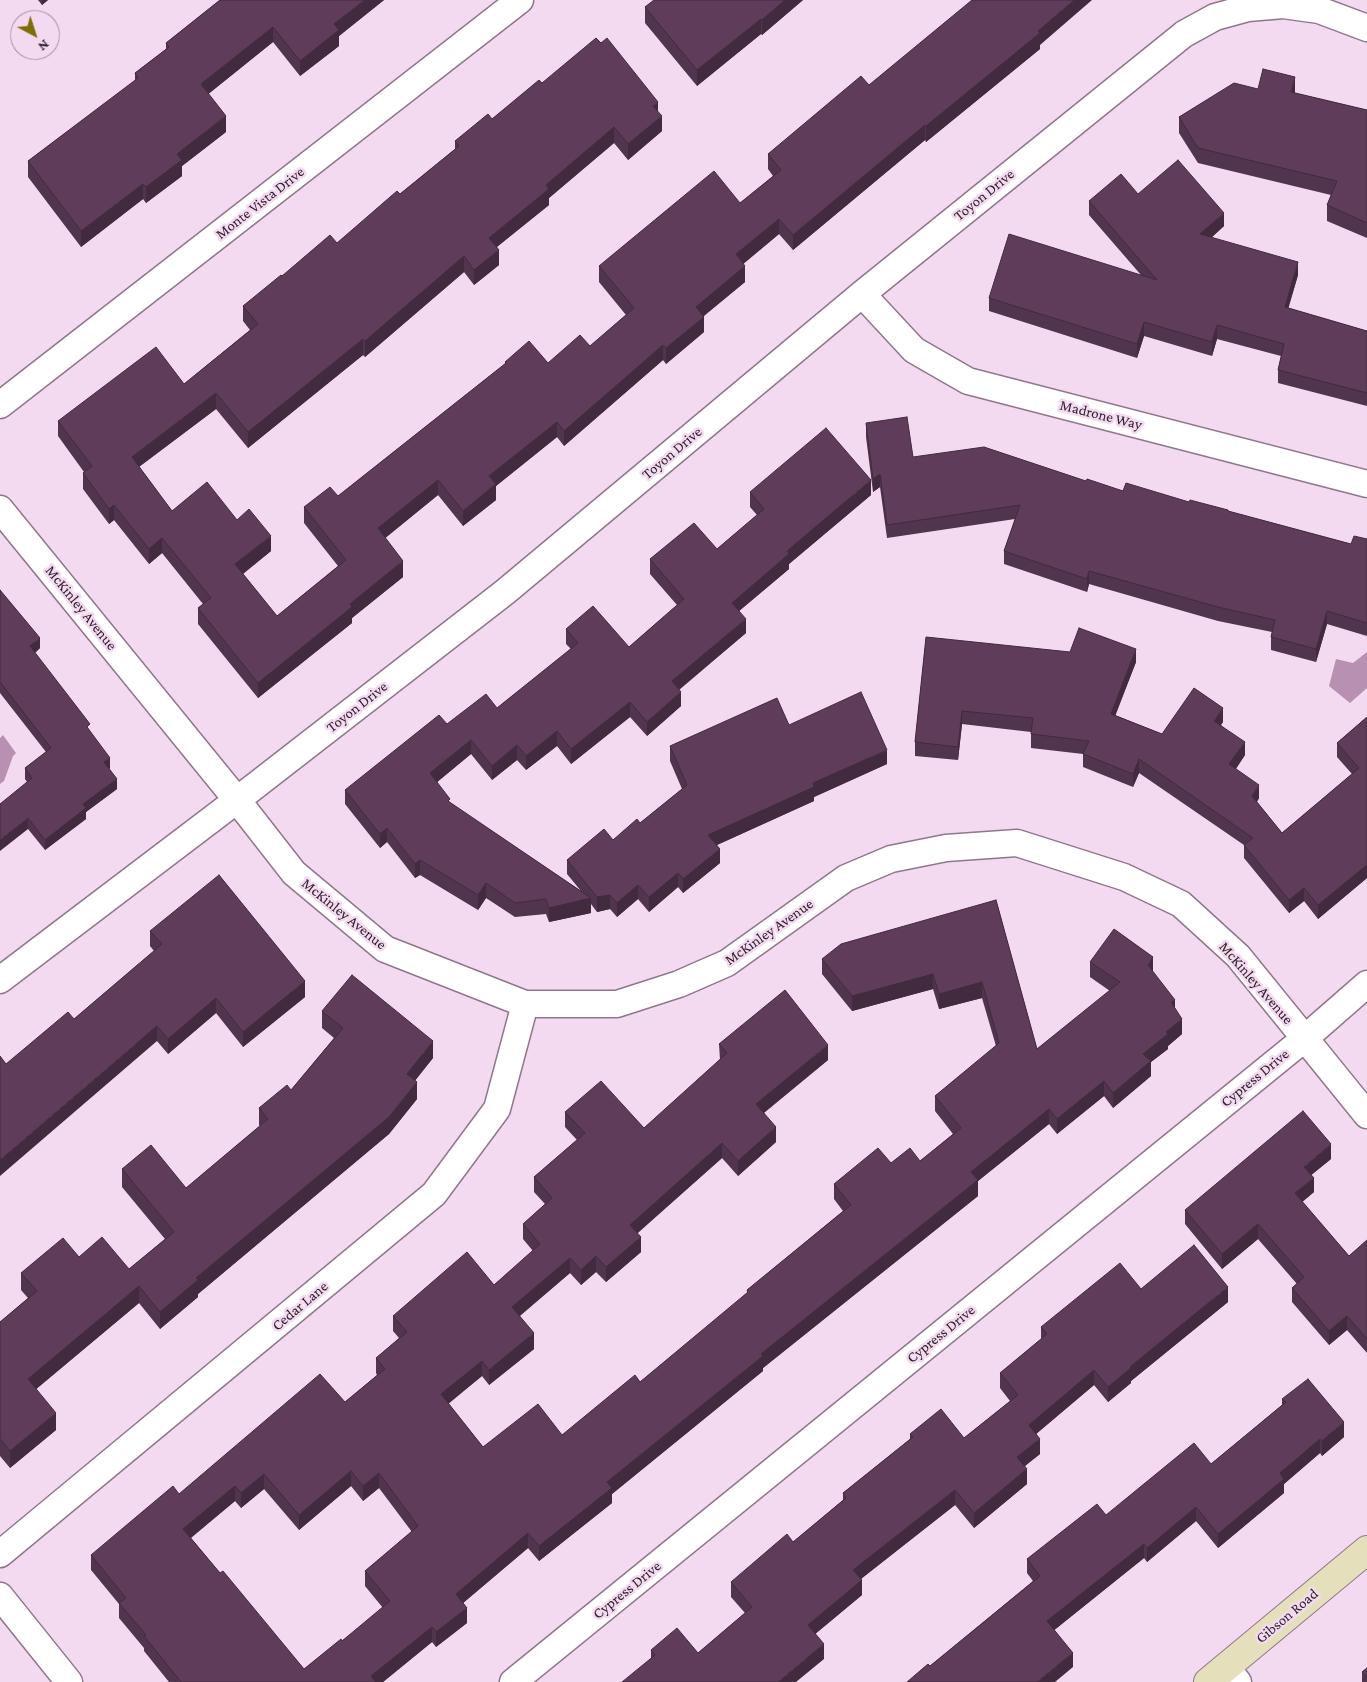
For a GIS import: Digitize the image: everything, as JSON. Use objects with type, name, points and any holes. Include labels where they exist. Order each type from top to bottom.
[{"type":"main road","name":"Gibson Road","points":[[1224,1677],[1367,1550]]},
{"type":"street","name":"Monte Vista Drive","points":[[0,405],[520,0]]},
{"type":"street","name":"Toyon Drive","points":[[0,980],[237,800],[505,592],[862,294],[1184,34],[1215,17],[1248,8],[1283,5],[1319,10],[1367,28]]},
{"type":"street","name":"Madrone Way","points":[[862,294],[914,350],[968,381],[1367,484]]},
{"type":"street","name":"McKinley Avenue","points":[[0,510],[237,800],[294,873],[385,949],[525,1004],[617,1004],[679,984],[727,963],[846,878],[892,859],[946,848],[1017,843],[1124,877],[1181,904],[1238,956],[1367,1115]]},
{"type":"street","name":"Cypress Drive","points":[[513,1682],[1304,1039],[1367,984]]},
{"type":"street","name":"Cedar Lane","points":[[0,1554],[434,1194],[496,1109],[525,1004]]},
{"type":"street","points":[[0,1596],[70,1682]]},
{"type":"shaded area","points":[[1367,652],[1367,688],[1350,703],[1329,686],[1336,659],[1353,663]]},
{"type":"shaded area","points":[[3,735],[16,753],[13,756],[4,781],[0,784],[0,738]]},
{"type":"building","points":[[220,0],[365,0],[334,24],[339,30],[300,61],[273,27],[201,84],[226,116],[177,154],[182,160],[146,187],[143,184],[81,231],[28,161],[138,78],[135,73],[169,47],[166,43]]},
{"type":"building","points":[[654,0],[785,0],[697,70],[645,7]]},
{"type":"building","points":[[972,0],[1074,0],[1038,31],[1040,33],[925,125],[793,235],[779,219],[736,254],[745,266],[696,307],[704,317],[666,348],[663,345],[564,431],[557,422],[489,476],[496,484],[463,511],[438,480],[378,528],[403,561],[350,604],[352,607],[258,683],[198,608],[211,598],[162,538],[149,549],[114,505],[109,509],[83,473],[92,466],[58,421],[156,347],[184,384],[258,324],[243,306],[330,235],[337,243],[397,191],[400,194],[459,146],[455,141],[488,114],[492,119],[539,80],[542,83],[596,38],[601,43],[607,38],[658,102],[653,106],[662,116],[628,144],[614,127],[546,185],[549,189],[489,238],[499,250],[474,270],[464,256],[365,341],[363,339],[248,432],[216,393],[132,457],[172,511],[207,482],[237,520],[249,509],[271,536],[235,564],[277,616],[346,560],[304,507],[330,487],[338,496],[506,363],[529,341],[548,363],[580,335],[590,346],[634,308],[599,266],[714,171],[740,203],[781,170],[768,154],[861,76],[869,85]]},
{"type":"building","points":[[1263,69],[1295,77],[1291,92],[1367,110],[1367,223],[1327,205],[1337,181],[1198,148],[1179,117],[1234,83],[1258,89]]},
{"type":"building","points":[[1178,160],[1224,213],[1200,234],[1298,262],[1285,307],[1367,331],[1367,393],[1278,370],[1284,344],[1217,325],[1212,342],[1144,322],[1137,344],[989,298],[1009,234],[1157,280],[1089,201],[1121,174],[1138,194]]},
{"type":"building","points":[[907,417],[913,457],[984,447],[1086,481],[1087,479],[1123,491],[1126,483],[1189,502],[1190,500],[1351,544],[1354,536],[1367,539],[1367,623],[1327,611],[1316,649],[1271,637],[1275,620],[1218,607],[1089,571],[1087,579],[1004,551],[1020,505],[887,525],[880,474],[873,479],[866,423]]},
{"type":"building","points":[[826,428],[871,480],[787,551],[789,554],[732,603],[746,619],[672,681],[681,692],[647,722],[630,702],[571,749],[557,731],[526,756],[517,745],[492,766],[471,740],[430,773],[450,799],[448,801],[591,898],[549,908],[546,899],[515,903],[486,883],[478,895],[420,860],[415,864],[387,828],[380,834],[345,790],[439,715],[447,724],[486,694],[497,708],[578,643],[566,629],[593,606],[629,647],[684,599],[650,559],[694,523],[717,549],[764,509],[750,492]]},
{"type":"building","points":[[0,590],[40,638],[30,646],[90,724],[87,727],[110,758],[104,762],[117,779],[83,804],[86,808],[45,840],[28,818],[0,840],[0,804],[32,778],[25,768],[51,748],[0,682]]},
{"type":"building","points":[[1079,628],[1136,649],[1111,714],[1162,734],[1194,688],[1223,708],[1214,721],[1245,742],[1229,764],[1259,785],[1252,796],[1282,833],[1359,768],[1337,743],[1367,717],[1367,865],[1318,905],[1304,888],[1289,900],[1244,845],[1253,838],[1139,759],[1133,774],[1083,754],[1089,741],[1031,734],[1033,718],[962,711],[958,747],[915,742],[926,637],[1070,652]]},
{"type":"building","points":[[861,692],[887,750],[813,783],[814,787],[708,835],[720,849],[683,879],[678,873],[649,897],[638,885],[617,903],[610,895],[597,897],[567,860],[604,829],[613,840],[637,819],[640,823],[687,785],[670,746],[777,698],[789,725]]},
{"type":"building","points":[[219,875],[305,981],[243,1032],[216,998],[168,1039],[157,1026],[0,1160],[0,1056],[6,1064],[68,1012],[74,1019],[162,944],[150,931]]},
{"type":"building","points":[[996,900],[1037,1049],[1120,982],[1090,962],[1114,929],[1153,957],[1148,965],[1175,1000],[1171,1002],[1182,1019],[1166,1032],[1168,1034],[1143,1054],[1151,1061],[1113,1093],[1104,1081],[1057,1119],[1049,1109],[971,1172],[978,1180],[761,1354],[763,1356],[607,1482],[612,1488],[539,1546],[528,1533],[456,1594],[467,1608],[436,1632],[432,1627],[371,1676],[376,1682],[181,1682],[119,1603],[126,1598],[91,1555],[173,1486],[179,1494],[320,1374],[345,1402],[385,1369],[376,1358],[407,1332],[393,1316],[467,1252],[494,1285],[540,1244],[523,1224],[552,1198],[534,1177],[585,1133],[565,1112],[601,1081],[644,1128],[727,1053],[719,1044],[785,990],[828,1045],[756,1104],[776,1127],[738,1161],[722,1143],[630,1225],[641,1237],[606,1267],[596,1256],[581,1270],[570,1258],[512,1307],[534,1333],[489,1370],[482,1361],[441,1394],[483,1447],[538,1404],[562,1435],[635,1375],[640,1382],[748,1292],[747,1290],[851,1205],[834,1184],[878,1148],[891,1163],[910,1148],[920,1161],[961,1128],[935,1096],[999,1043],[982,982],[939,994],[933,974],[852,996],[822,959],[841,944]],"holes":[[[351,1471],[363,1486],[379,1473],[418,1526],[365,1571],[390,1601],[342,1641],[341,1639],[304,1669],[223,1571],[220,1573],[183,1529],[235,1486],[241,1493],[264,1474],[299,1515]]]},
{"type":"building","points":[[352,975],[433,1041],[407,1074],[417,1082],[389,1117],[196,1278],[198,1280],[160,1312],[139,1286],[28,1379],[56,1413],[10,1451],[0,1439],[0,1322],[37,1291],[21,1273],[63,1238],[79,1257],[102,1237],[129,1269],[174,1232],[122,1169],[151,1145],[186,1188],[268,1119],[259,1108],[287,1085],[291,1090],[343,1028],[322,1011]]},
{"type":"building","points":[[1303,1111],[1331,1144],[1304,1167],[1314,1178],[1295,1193],[1349,1256],[1367,1240],[1367,1339],[1347,1316],[1329,1331],[1292,1288],[1304,1277],[1258,1224],[1222,1254],[1185,1210]]},
{"type":"building","points":[[1194,1245],[1228,1287],[1108,1387],[1094,1370],[1029,1425],[1040,1439],[1017,1457],[1027,1469],[974,1513],[955,1490],[853,1570],[862,1580],[808,1625],[824,1644],[778,1682],[622,1682],[655,1655],[651,1650],[677,1628],[698,1653],[752,1607],[731,1582],[787,1534],[793,1542],[846,1498],[843,1493],[913,1437],[910,1434],[941,1409],[964,1438],[1018,1395],[1000,1373],[1047,1334],[1041,1327],[1120,1263],[1141,1289]]},
{"type":"building","points":[[1308,1379],[1344,1422],[1322,1441],[1320,1439],[1280,1473],[1284,1479],[1218,1534],[1196,1507],[1147,1548],[1144,1544],[1047,1621],[1073,1653],[1037,1682],[907,1682],[928,1664],[930,1666],[1040,1576],[1027,1559],[1097,1504],[1106,1515],[1194,1443],[1211,1464],[1286,1402],[1282,1399]]},
{"type":"building","points":[[1367,1668],[1367,1677],[1362,1672]]}]
